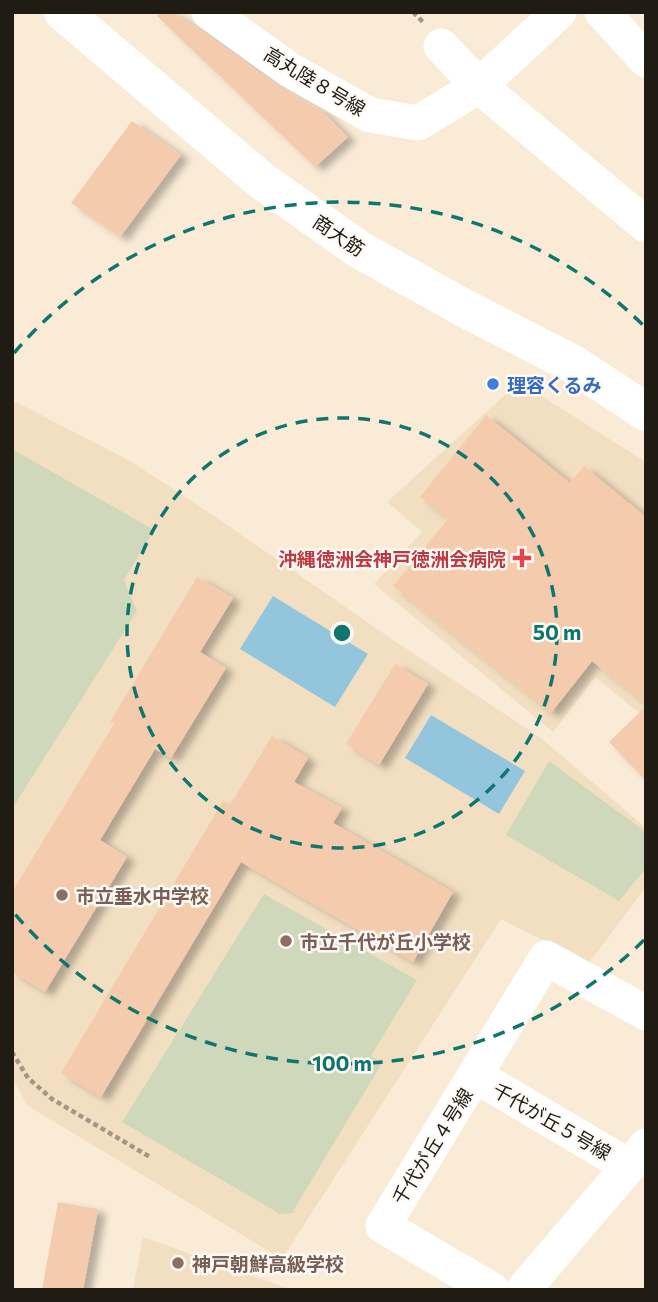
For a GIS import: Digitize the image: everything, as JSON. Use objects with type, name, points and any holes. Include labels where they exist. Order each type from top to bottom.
[{"type":"street","name":"商大筋","points":[[63,12],[262,181],[360,250],[573,364],[646,412]]},
{"type":"street","name":"高丸陸８号線","points":[[209,12],[290,70],[370,115],[418,123],[479,86],[559,12]]},
{"type":"street","points":[[602,12],[646,60]]},
{"type":"street","points":[[441,46],[479,86],[646,225]]},
{"type":"street","name":"千代が丘４号線","points":[[492,1290],[383,1226],[546,958],[646,1013]]},
{"type":"street","name":"千代が丘５号線","points":[[476,1076],[637,1156]]},
{"type":"street","points":[[523,1290],[637,1156]]},
{"type":"path","points":[[12,1052],[28,1077],[52,1099],[150,1157]]},
{"type":"shaded area","name":"沖縄徳洲会神戸徳洲会病院","points":[[519,382],[646,462],[646,719],[595,677],[553,732],[374,584],[422,532],[387,502]]},
{"type":"shaded area","name":"市立千代が丘小学校","points":[[12,400],[132,462],[223,522],[541,738],[646,828],[646,887],[589,963],[501,919],[282,1259],[28,1106],[12,1078]]},
{"type":"shaded area","name":"神戸朝鮮高級学校","points":[[143,1237],[293,1290],[133,1290]]},
{"type":"green space","points":[[12,449],[154,530],[124,580],[137,611],[12,809]]},
{"type":"green space","points":[[549,761],[646,832],[646,868],[619,901],[506,835]]},
{"type":"green space","points":[[264,894],[417,980],[371,1056],[382,1063],[292,1213],[280,1214],[122,1122]]},
{"type":"water","points":[[273,596],[368,654],[335,707],[240,649]]},
{"type":"water","points":[[431,715],[525,771],[499,814],[405,758]]},
{"type":"building","points":[[160,12],[172,12],[278,86],[322,111],[348,137],[315,167],[157,16]]},
{"type":"building","points":[[132,121],[181,155],[120,237],[71,203]]},
{"type":"building","name":"沖縄徳洲会神戸徳洲会病院","points":[[486,415],[570,483],[584,466],[646,517],[646,704],[592,661],[551,713],[393,586],[448,519],[420,497]]},
{"type":"building","points":[[197,577],[233,598],[200,652],[226,668],[171,758],[155,749],[100,840],[127,857],[45,992],[12,972],[12,892],[114,724],[110,722]]},
{"type":"building","points":[[395,664],[428,684],[379,765],[346,744]]},
{"type":"building","points":[[646,706],[646,781],[609,742]]},
{"type":"building","points":[[272,736],[308,758],[294,782],[342,808],[333,823],[453,892],[413,962],[241,862],[101,1097],[61,1073],[223,801],[230,805]]},
{"type":"building","points":[[58,1202],[98,1209],[83,1290],[42,1290]]},
{"type":"place","name":"理容くるみ","points":[[493,384]]},
{"type":"place","name":"沖縄徳洲会神戸徳洲会病院","points":[[522,558]]},
{"type":"place","name":"市立垂水中学校","points":[[62,895]]},
{"type":"place","name":"市立千代が丘小学校","points":[[286,941]]},
{"type":"place","name":"神戸朝鮮高級学校","points":[[178,1263]]}]
